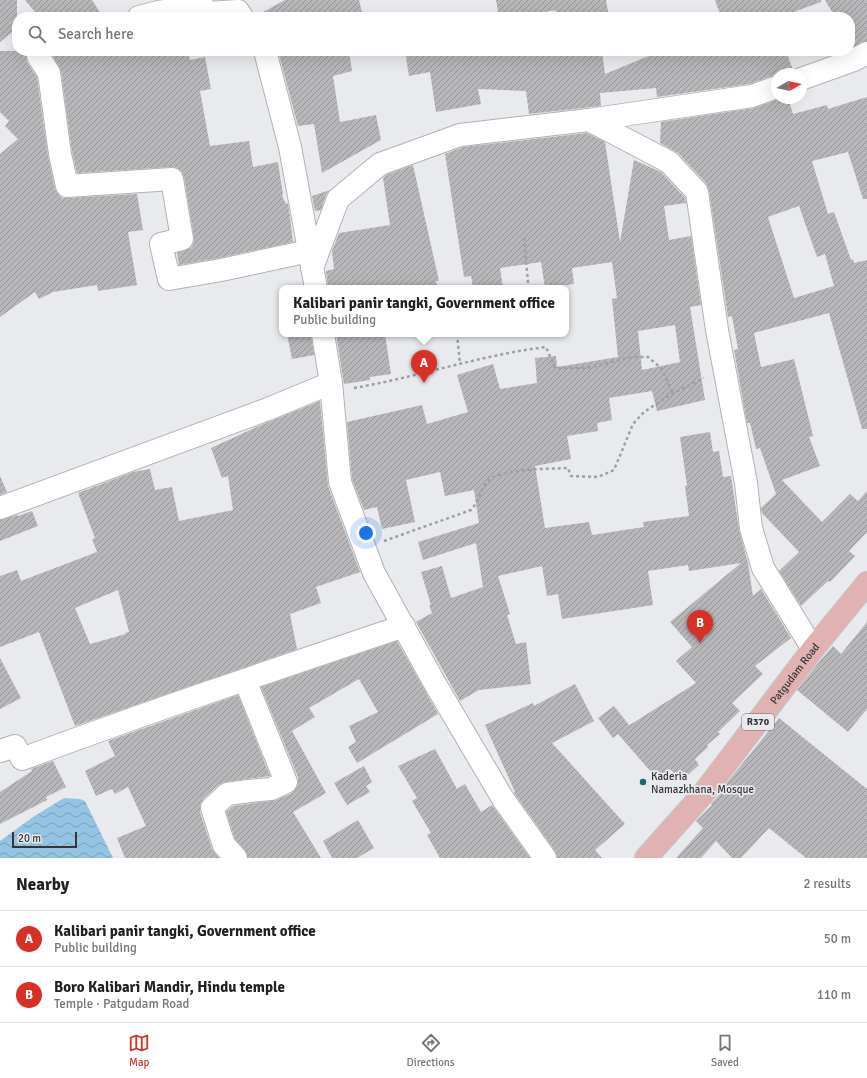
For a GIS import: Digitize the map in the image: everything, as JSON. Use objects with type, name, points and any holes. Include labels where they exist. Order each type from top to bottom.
[{"type":"main road","name":"Patgudam Road","points":[[646,858],[702,794],[813,649],[867,583]]},
{"type":"street","points":[[158,12],[179,9],[197,0],[207,12]]},
{"type":"street","points":[[223,12],[239,12]]},
{"type":"street","points":[[807,77],[854,60],[867,53]]},
{"type":"street","points":[[38,56],[49,73],[60,154],[67,186],[172,179],[182,239],[161,244],[169,278],[221,270],[312,269]]},
{"type":"street","points":[[266,56],[290,147],[312,269]]},
{"type":"street","points":[[312,269],[338,199],[380,164],[460,135],[589,120],[752,96],[771,89]]},
{"type":"street","points":[[589,120],[668,162],[697,192],[717,330],[746,483],[751,528],[763,568],[813,649]]},
{"type":"street","points":[[323,337],[331,387],[340,482],[374,573],[434,682],[504,799],[545,858]]},
{"type":"street","points":[[0,508],[331,387]]},
{"type":"street","points":[[0,751],[14,746],[22,759],[97,731],[404,626]]},
{"type":"street","points":[[236,858],[224,845],[212,808],[227,794],[271,790],[286,782],[245,680]]},
{"type":"path","points":[[524,238],[527,285]]},
{"type":"path","points":[[457,337],[460,364]]},
{"type":"path","points":[[331,387],[383,383],[515,351],[546,347],[555,368],[587,368],[632,357],[648,357],[661,368],[673,393]]},
{"type":"path","points":[[364,548],[471,510],[477,504],[487,481],[502,473],[568,468],[571,476],[598,477],[614,470],[633,424],[644,412],[673,393],[725,370]]},
{"type":"water","points":[[64,798],[80,799],[85,801],[113,858],[0,858],[0,841],[33,817]]},
{"type":"building","points":[[0,0],[17,0],[17,12],[12,12],[12,32],[0,42]]},
{"type":"building","points":[[25,0],[92,0],[100,12],[35,12]]},
{"type":"building","points":[[285,0],[359,0],[362,12],[263,12]]},
{"type":"building","points":[[496,0],[606,0],[608,12],[556,12],[556,10],[544,12],[498,12]]},
{"type":"building","points":[[715,0],[821,0],[821,2],[794,12],[719,12]]},
{"type":"building","points":[[825,0],[867,0],[867,41],[855,46],[855,12],[832,12]]},
{"type":"building","points":[[0,51],[12,51],[12,56],[26,56],[27,62],[37,77],[48,156],[55,189],[58,194],[62,198],[68,198],[137,194],[143,230],[128,232],[137,285],[98,291],[97,285],[53,292],[39,299],[35,292],[0,317],[0,154],[18,139],[5,126],[9,121],[0,112]]},
{"type":"building","points":[[53,56],[189,56],[190,60],[205,57],[211,89],[200,91],[210,146],[249,141],[253,167],[278,162],[282,196],[286,204],[288,203],[293,242],[179,265],[177,253],[191,248],[194,243],[182,172],[177,168],[171,167],[77,173],[72,152],[61,71]]},
{"type":"building","points":[[279,56],[350,56],[352,71],[333,76],[340,122],[376,115],[381,140],[322,173],[314,124],[298,126]]},
{"type":"building","points":[[406,56],[603,56],[605,74],[649,56],[788,56],[792,68],[771,68],[771,76],[749,84],[657,97],[656,88],[600,93],[601,106],[529,114],[526,91],[478,89],[481,104],[436,112],[430,72],[409,76]]},
{"type":"building","points":[[867,97],[867,199],[863,199],[848,152],[812,161],[828,214],[834,212],[851,260],[853,259],[854,263],[867,260],[867,429],[862,429],[829,313],[754,333],[761,367],[794,359],[813,436],[809,437],[820,466],[782,480],[822,522],[850,494],[858,501],[867,491],[867,532],[849,551],[855,556],[830,582],[828,581],[801,606],[779,571],[799,552],[762,513],[761,508],[776,494],[760,448],[756,449],[750,423],[747,423],[734,350],[738,349],[732,316],[728,317],[709,190],[706,183],[678,153],[660,143],[661,122],[754,108],[771,102],[771,104],[790,104],[793,114],[827,105],[828,109]],"holes":[[[799,206],[817,257],[825,254],[834,286],[794,298],[768,217]]]},
{"type":"building","points":[[587,133],[605,142],[620,242],[634,160],[661,172],[685,198],[686,203],[664,206],[669,240],[691,236],[701,305],[690,307],[705,400],[657,411],[652,391],[609,398],[612,420],[597,423],[598,431],[567,436],[571,459],[535,466],[545,528],[589,522],[592,535],[644,527],[643,522],[689,516],[685,486],[687,485],[680,437],[710,432],[713,452],[719,451],[723,477],[731,476],[739,530],[748,563],[753,596],[761,589],[791,638],[755,666],[763,674],[732,703],[740,711],[718,732],[720,734],[707,745],[708,747],[695,759],[699,765],[681,781],[670,769],[658,780],[618,734],[613,738],[598,718],[614,706],[629,725],[625,728],[696,683],[676,661],[692,647],[670,622],[741,563],[689,571],[688,565],[648,571],[653,605],[562,619],[558,594],[547,596],[542,566],[498,576],[510,614],[507,615],[516,644],[526,642],[531,684],[479,690],[460,701],[416,622],[432,613],[421,572],[442,566],[451,598],[483,587],[476,543],[423,560],[418,542],[479,523],[474,490],[445,496],[440,472],[406,480],[415,522],[382,529],[377,507],[364,510],[352,479],[347,422],[422,405],[427,424],[468,412],[457,375],[493,364],[500,389],[537,383],[535,358],[556,356],[557,367],[618,357],[612,299],[617,298],[612,262],[572,268],[574,284],[567,285],[545,285],[541,262],[500,268],[503,285],[472,285],[471,276],[464,277],[445,154],[463,147]],"holes":[[[675,325],[680,362],[642,370],[638,331]]]},
{"type":"building","points":[[413,165],[439,281],[436,281],[437,285],[328,285],[326,271],[334,269],[332,251],[339,233],[390,225],[383,178],[386,175]]},
{"type":"building","points":[[330,190],[326,195],[321,210],[315,211],[312,196]]},
{"type":"building","points":[[288,337],[311,337],[314,355],[292,359]]},
{"type":"building","points":[[336,337],[385,337],[391,374],[370,377],[370,380],[344,384]]},
{"type":"building","points":[[320,401],[328,486],[360,572],[316,587],[321,603],[290,614],[297,649],[75,726],[39,632],[0,647],[0,576],[17,570],[21,581],[97,552],[92,539],[95,538],[78,493],[133,472],[150,469],[155,490],[172,487],[179,521],[233,510],[228,476],[222,478],[211,448],[261,425]],"holes":[[[118,590],[129,632],[90,644],[75,608]]]},
{"type":"building","points":[[0,476],[7,492],[0,495]]},
{"type":"building","points":[[32,511],[38,526],[0,541],[0,520]]},
{"type":"building","points":[[867,622],[867,709],[848,732],[797,690],[833,646],[841,654]]},
{"type":"building","points":[[397,641],[438,714],[357,763],[348,747],[356,742],[349,726],[378,712],[359,679],[309,708],[315,717],[292,731],[326,793],[293,812],[321,858],[248,858],[245,850],[235,839],[226,812],[233,806],[276,800],[292,793],[296,789],[298,783],[298,777],[261,687]]},
{"type":"building","points":[[0,658],[21,698],[0,709]]},
{"type":"building","points":[[575,684],[594,721],[552,743],[625,824],[595,850],[602,858],[557,858],[555,851],[514,793],[515,792],[485,725],[533,703],[534,706]]},
{"type":"building","points":[[238,695],[270,776],[225,782],[218,785],[203,799],[200,805],[200,812],[212,849],[219,858],[125,858],[117,838],[146,826],[128,787],[115,794],[112,789],[96,796],[85,771],[115,756],[108,741]]},
{"type":"building","points":[[779,718],[867,789],[867,858],[806,858],[769,828],[741,858],[732,858],[716,841],[701,858],[676,858],[703,828],[696,821],[712,805],[711,804],[724,789],[723,788],[726,784]]},
{"type":"building","points":[[435,749],[457,789],[465,784],[481,812],[492,805],[530,858],[440,858],[427,835],[431,833],[412,801],[417,798],[398,766]]},
{"type":"building","points":[[53,761],[66,787],[46,797],[47,800],[0,824],[0,792],[32,771],[31,769]]},
{"type":"building","points":[[364,766],[372,782],[366,786],[370,792],[347,805],[334,783]]},
{"type":"building","points":[[358,820],[374,848],[357,858],[332,858],[323,841]]},
{"type":"place","name":"Kalibari panir tangki, Government office","points":[[424,383]]},
{"type":"place","name":"Boro Kalibari Mandir, Hindu temple","points":[[700,643]]},
{"type":"place","name":"Kaderia Namazkhana, Mosque","points":[[643,782]]}]
